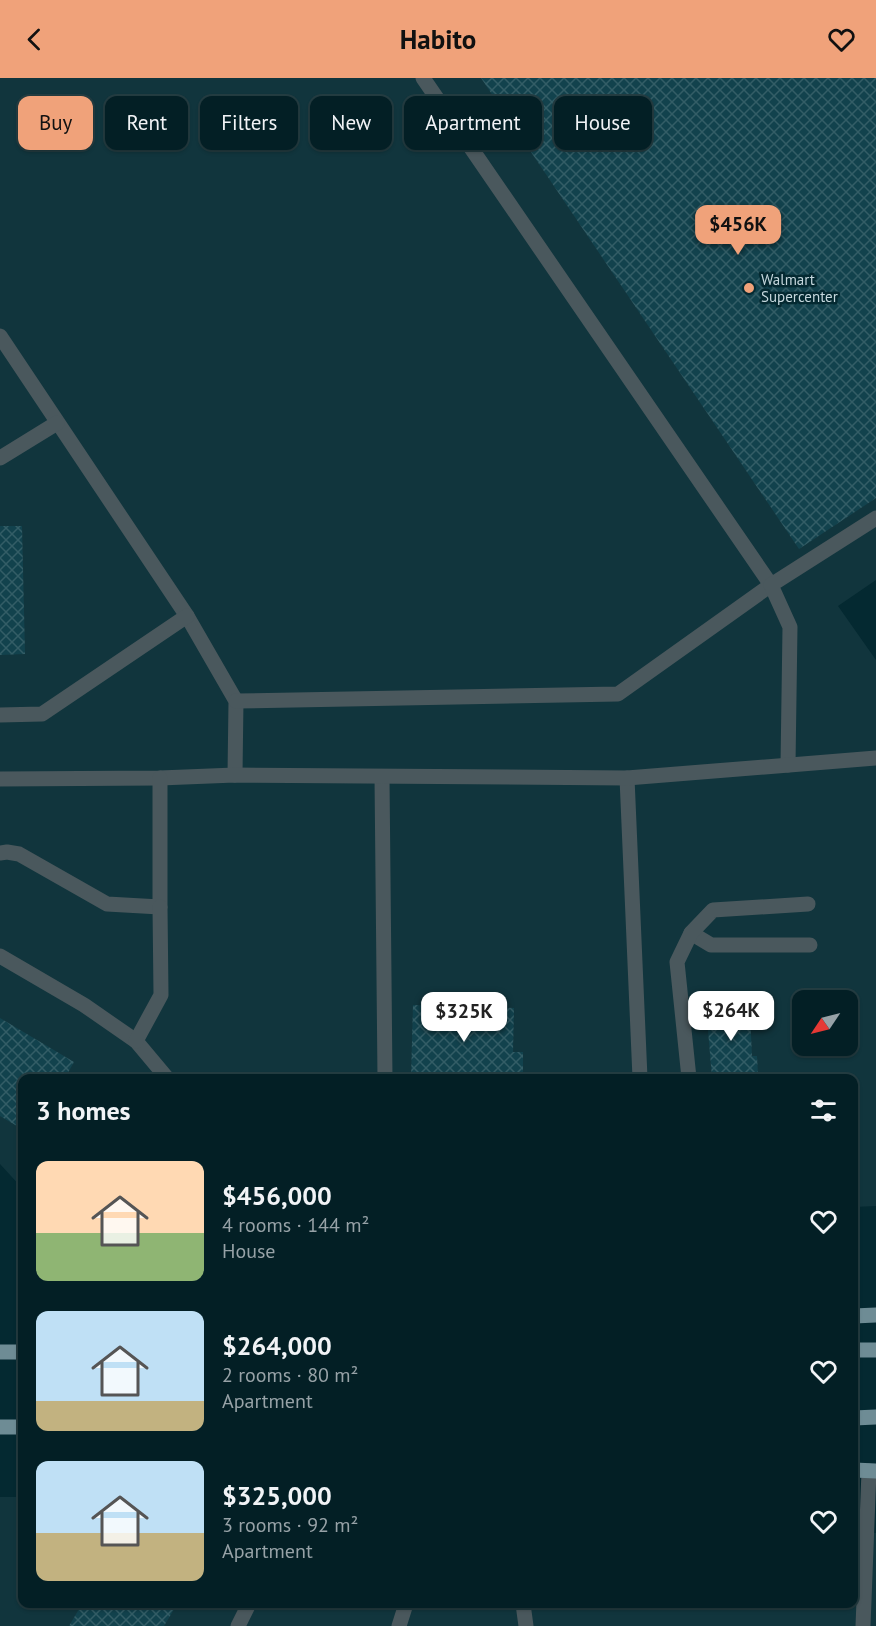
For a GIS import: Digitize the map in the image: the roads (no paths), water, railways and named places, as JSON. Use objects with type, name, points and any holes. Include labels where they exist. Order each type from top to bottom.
[{"type":"main road","points":[[858,1316],[876,1315]]},
{"type":"main road","points":[[858,1350],[876,1350]]},
{"type":"main road","points":[[0,1352],[18,1352]]},
{"type":"main road","points":[[858,1418],[876,1418]]},
{"type":"main road","points":[[0,1427],[18,1427]]},
{"type":"main road","points":[[858,1470],[873,1471]]},
{"type":"lane","points":[[423,78],[771,585],[790,627],[788,765]]},
{"type":"lane","points":[[0,336],[187,616],[236,701],[235,775]]},
{"type":"lane","points":[[0,458],[57,423]]},
{"type":"lane","points":[[236,701],[618,694],[771,585],[876,518]]},
{"type":"lane","points":[[0,715],[42,714],[187,616]]},
{"type":"lane","points":[[0,779],[235,775],[627,778],[876,758]]},
{"type":"lane","points":[[382,777],[384,1074]]},
{"type":"lane","points":[[136,1041],[161,995],[160,778]]},
{"type":"lane","points":[[627,778],[640,1074]]},
{"type":"lane","points":[[0,853],[19,854],[107,904],[160,907]]},
{"type":"lane","points":[[690,1074],[677,962],[691,933],[713,910],[808,904]]},
{"type":"lane","points":[[691,933],[711,945],[810,945]]},
{"type":"lane","points":[[0,956],[84,1005],[136,1041],[164,1074]]},
{"type":"lane","points":[[863,1626],[873,1471]]},
{"type":"lane","points":[[238,1626],[247,1608]]},
{"type":"lane","points":[[399,1626],[405,1608]]},
{"type":"lane","points":[[523,1608],[526,1626]]},
{"type":"place","name":"Walmart Supercenter","points":[[749,288]]}]
